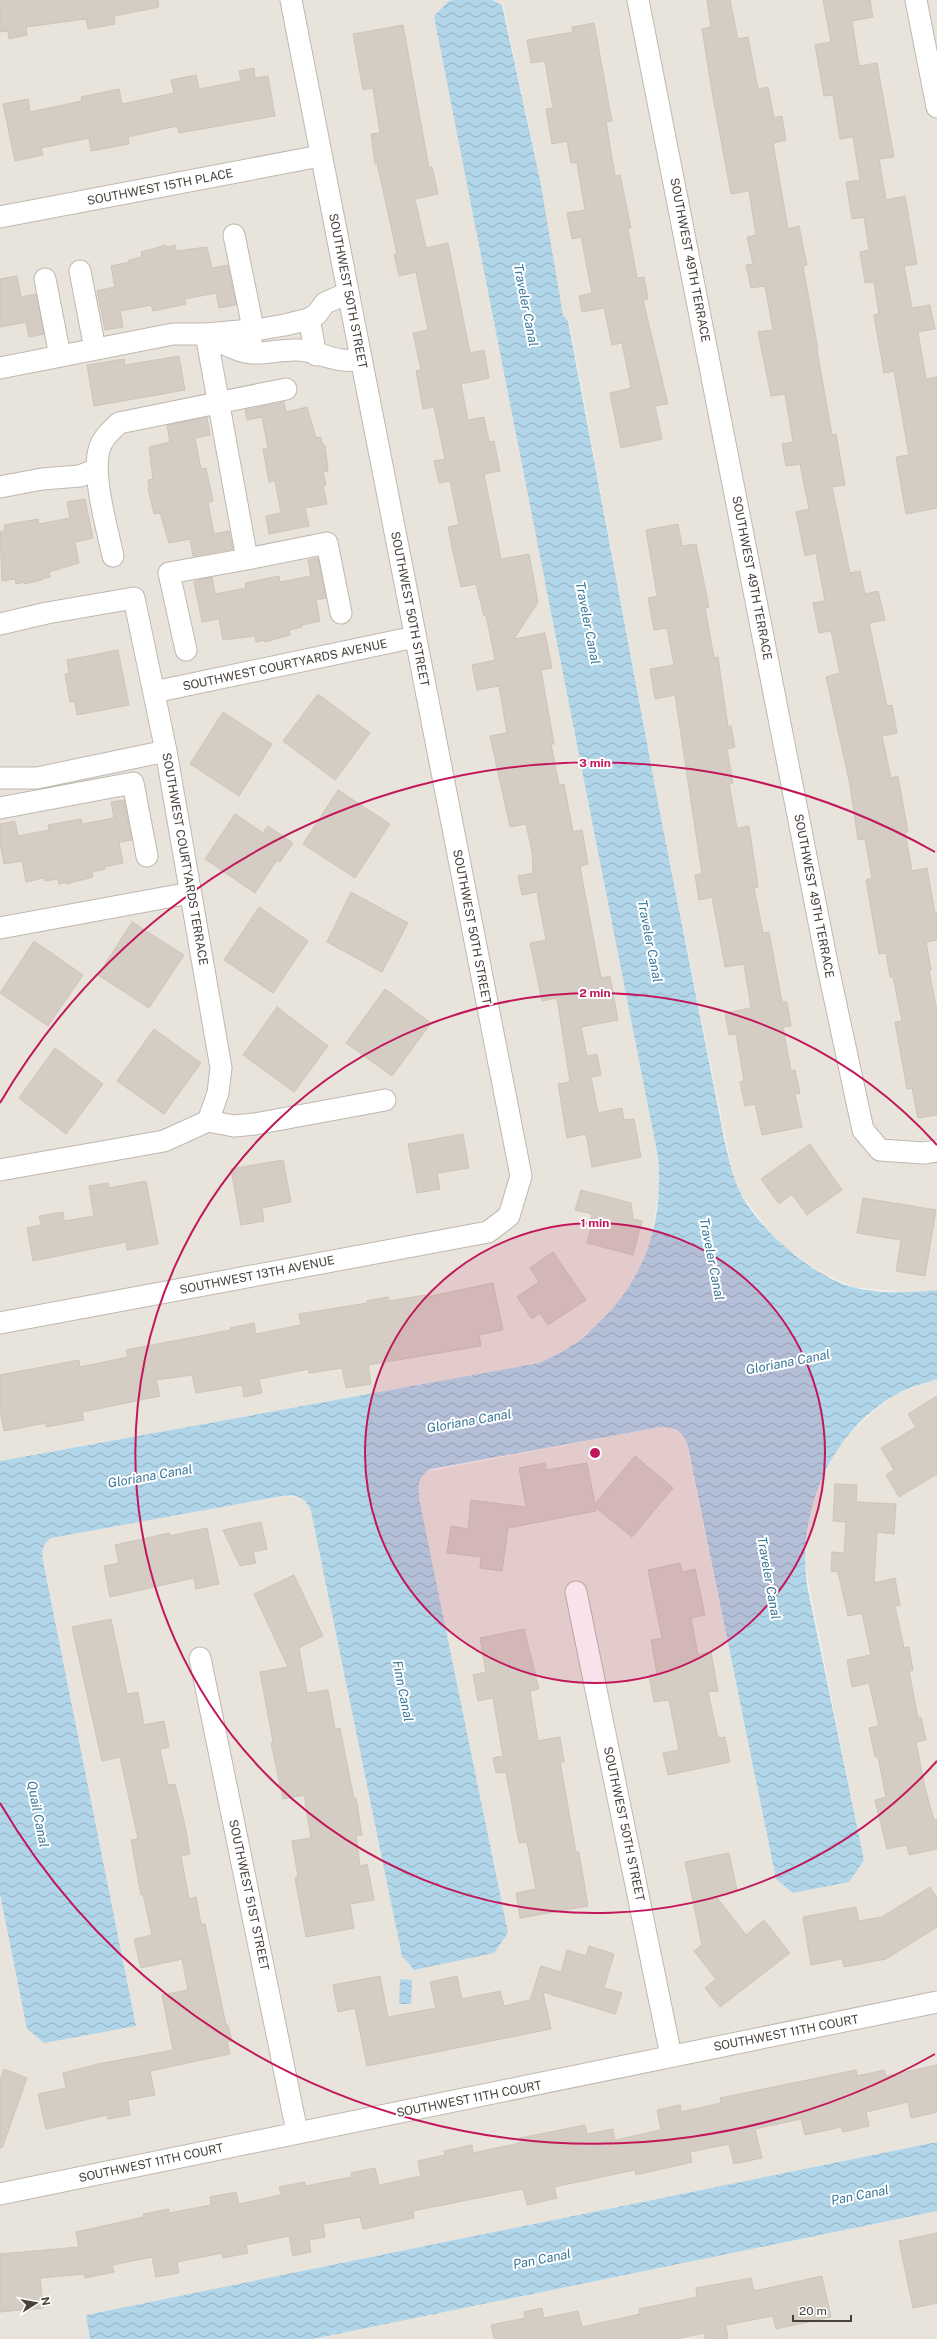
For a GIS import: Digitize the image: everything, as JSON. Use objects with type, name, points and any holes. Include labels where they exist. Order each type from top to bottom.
[{"type":"street","name":"SOUTHWEST 50TH STREET","points":[[291,0],[320,156],[521,1176],[509,1216]]},
{"type":"street","name":"SOUTHWEST 49TH TERRACE","points":[[638,0],[843,1039],[863,1130],[880,1150],[924,1153],[937,1151]]},
{"type":"street","points":[[916,0],[937,108]]},
{"type":"street","name":"SOUTHWEST 15TH PLACE","points":[[0,217],[320,156]]},
{"type":"street","points":[[234,235],[252,330],[250,353]]},
{"type":"street","points":[[80,271],[95,349]]},
{"type":"street","points":[[45,279],[60,356]]},
{"type":"street","points":[[0,368],[173,334],[206,334],[252,330],[309,319],[316,314],[325,303],[348,294]]},
{"type":"street","points":[[309,319],[316,355]]},
{"type":"street","points":[[206,334],[229,347],[250,353],[298,350],[347,362],[361,360]]},
{"type":"street","points":[[206,334],[247,559]]},
{"type":"street","points":[[113,556],[96,469],[99,450],[105,436],[119,423],[286,389]]},
{"type":"street","points":[[0,487],[42,478],[80,476],[96,469]]},
{"type":"street","points":[[186,650],[169,574],[327,543],[341,613]]},
{"type":"street","name":"SOUTHWEST COURTYARDS TERRACE","points":[[0,624],[47,613],[134,598],[166,751],[221,1068],[218,1093],[208,1121]]},
{"type":"street","name":"SOUTHWEST COURTYARDS AVENUE","points":[[154,692],[415,638]]},
{"type":"street","points":[[0,778],[37,778],[166,751]]},
{"type":"street","points":[[0,808],[133,783],[147,856]]},
{"type":"street","points":[[0,928],[190,893]]},
{"type":"street","points":[[0,1170],[164,1141],[208,1121],[234,1126],[256,1124],[385,1100]]},
{"type":"street","name":"SOUTHWEST 13TH AVENUE","points":[[0,1323],[488,1232],[509,1216]]},
{"type":"street","name":"SOUTHWEST 50TH STREET","points":[[576,1592],[671,2056]]},
{"type":"street","name":"SOUTHWEST 51ST STREET","points":[[200,1658],[297,2132]]},
{"type":"street","name":"SOUTHWEST 11TH COURT","points":[[0,2194],[937,2002]]},
{"type":"shaded area","points":[[0,0],[455,0],[449,1],[658,1157],[660,1186],[651,1238],[639,1271],[626,1294],[600,1322],[572,1346],[539,1363],[0,1461]]},
{"type":"shaded area","points":[[492,0],[937,0],[937,1290],[910,1293],[852,1287],[819,1271],[788,1250],[768,1230],[739,1191],[733,1176],[661,818],[569,321],[563,315],[550,251],[540,180],[503,5]]},
{"type":"shaded area","points":[[937,1379],[937,2142],[86,2315],[90,2339],[0,2339],[0,1894],[28,2030],[136,2026],[44,1566],[42,1550],[45,1542],[51,1538],[282,1496],[300,1497],[307,1503],[508,1933],[420,1503],[418,1488],[419,1479],[425,1472],[660,1427],[669,1427],[685,1436],[776,1879],[864,1860],[805,1566],[809,1514],[814,1495],[837,1450],[850,1433],[876,1409],[897,1394]]},
{"type":"shaded area","points":[[937,2211],[937,2339],[313,2339]]},
{"type":"water","points":[[492,0],[502,5],[540,180],[563,315],[568,321],[661,818],[725,1143],[739,1190],[758,1219],[772,1234],[803,1261],[836,1281],[852,1287],[883,1292],[916,1292],[937,1290],[937,1379],[912,1387],[897,1394],[873,1410],[853,1429],[836,1451],[823,1476],[813,1502],[807,1530],[805,1557],[807,1585],[864,1860],[849,1882],[793,1893],[776,1879],[688,1447],[682,1434],[675,1429],[660,1427],[431,1469],[420,1479],[420,1503],[508,1933],[494,1953],[414,1970],[402,1956],[311,1511],[306,1502],[296,1496],[282,1496],[51,1538],[43,1547],[42,1554],[44,1566],[136,2026],[44,2043],[27,2029],[0,1894],[0,1461],[539,1363],[559,1353],[585,1336],[610,1311],[625,1293],[647,1251],[658,1206],[658,1157],[434,16],[449,1]]},
{"type":"water","points":[[400,1979],[412,1980],[411,2004],[399,2004]]},
{"type":"water","name":"Pan Canal","points":[[937,2142],[937,2211],[313,2339],[90,2339],[86,2315]]},
{"type":"building","points":[[0,0],[158,0],[159,7],[114,16],[115,24],[88,29],[86,19],[26,27],[27,35],[9,39],[8,31],[0,32]]},
{"type":"building","points":[[707,0],[730,0],[738,39],[748,37],[758,89],[768,87],[774,118],[782,116],[786,140],[773,143],[788,229],[799,226],[807,265],[803,266],[832,435],[836,434],[845,485],[832,487],[850,573],[860,571],[865,594],[878,591],[885,620],[869,623],[887,706],[892,705],[897,733],[882,736],[891,778],[898,776],[908,832],[905,832],[912,871],[927,868],[935,914],[937,913],[937,940],[926,942],[931,970],[929,971],[937,1011],[937,1115],[918,1118],[912,1088],[907,1089],[895,1022],[902,1021],[893,977],[890,977],[886,953],[879,954],[866,880],[872,878],[865,839],[858,840],[850,785],[826,677],[840,673],[831,631],[819,633],[813,603],[825,601],[816,553],[805,556],[796,512],[809,509],[800,464],[786,466],[782,444],[793,442],[785,394],[771,396],[758,332],[773,330],[765,286],[751,288],[746,265],[753,264],[747,237],[756,235],[749,191],[731,194],[702,29],[711,27]]},
{"type":"building","points":[[823,0],[870,0],[873,17],[852,21],[859,66],[877,63],[894,157],[879,159],[886,200],[905,196],[917,264],[904,266],[912,308],[930,305],[935,329],[918,332],[926,379],[937,377],[937,508],[906,514],[896,457],[909,455],[894,371],[884,373],[874,315],[879,314],[874,282],[865,283],[860,252],[869,250],[864,217],[852,219],[846,182],[860,180],[853,137],[840,139],[833,95],[824,96],[815,45],[831,42]]},
{"type":"building","points":[[594,23],[612,121],[606,122],[615,176],[620,175],[631,228],[628,228],[637,278],[644,277],[648,299],[643,300],[668,404],[655,406],[662,439],[621,448],[610,393],[631,388],[622,343],[612,345],[604,308],[582,312],[579,296],[592,293],[581,237],[572,239],[567,213],[585,210],[577,163],[571,163],[567,141],[552,144],[546,109],[553,108],[545,61],[531,63],[527,40],[573,32],[572,27]]},
{"type":"building","points":[[403,25],[429,168],[432,167],[438,194],[415,199],[426,248],[448,243],[470,353],[484,350],[489,378],[461,384],[468,420],[484,417],[489,442],[494,441],[500,471],[484,474],[501,559],[529,554],[538,602],[514,639],[545,633],[552,668],[541,670],[554,744],[551,744],[559,785],[564,784],[573,832],[582,830],[588,864],[580,866],[601,978],[610,976],[618,1020],[581,1027],[587,1056],[597,1054],[601,1075],[591,1077],[598,1113],[622,1108],[624,1120],[634,1119],[641,1157],[592,1167],[586,1134],[567,1138],[558,1084],[570,1082],[557,998],[542,1001],[530,943],[546,940],[537,892],[522,895],[518,876],[533,873],[532,852],[526,824],[510,827],[490,736],[507,733],[499,686],[477,690],[472,665],[495,660],[486,615],[484,616],[476,584],[461,587],[453,552],[448,527],[459,525],[450,481],[439,483],[434,461],[445,459],[434,407],[423,409],[416,371],[421,370],[413,333],[428,330],[416,272],[399,276],[394,254],[397,254],[377,163],[375,164],[371,134],[380,133],[373,88],[363,90],[353,34]]},
{"type":"building","points":[[254,68],[255,78],[268,76],[275,116],[179,133],[177,126],[128,137],[129,144],[91,151],[89,138],[41,148],[43,155],[15,161],[3,104],[28,99],[30,112],[82,101],[81,97],[119,89],[122,104],[174,93],[171,80],[196,75],[199,89],[241,81],[239,71]]},
{"type":"building","points":[[166,245],[167,247],[175,245],[176,251],[207,247],[212,268],[228,265],[236,305],[219,308],[216,293],[185,299],[186,304],[153,311],[151,305],[120,311],[123,327],[105,330],[97,291],[115,287],[111,266],[129,262],[129,260],[142,257],[141,252]]},
{"type":"building","points":[[17,276],[21,297],[36,294],[44,334],[29,337],[26,322],[0,327],[0,279]]},
{"type":"building","points":[[179,356],[185,390],[94,406],[87,365],[124,359],[125,365]]},
{"type":"building","points":[[284,402],[286,412],[307,407],[316,438],[321,437],[323,446],[325,445],[328,471],[323,472],[326,485],[323,486],[327,504],[305,508],[309,526],[269,534],[266,516],[281,513],[275,481],[269,482],[263,449],[268,448],[262,417],[247,420],[245,410]]},
{"type":"building","points":[[207,417],[210,435],[195,438],[201,469],[206,468],[213,501],[208,503],[214,534],[229,531],[233,549],[193,556],[190,539],[169,543],[160,513],[154,514],[148,488],[148,480],[153,479],[149,447],[170,442],[167,425]]},
{"type":"building","points":[[85,499],[93,538],[75,542],[79,563],[49,572],[50,577],[42,580],[24,584],[24,582],[16,584],[15,579],[2,581],[0,532],[5,530],[4,525],[38,519],[39,524],[70,518],[67,502]]},
{"type":"building","points":[[678,524],[682,546],[696,544],[709,607],[705,608],[714,658],[718,657],[728,727],[731,726],[735,747],[727,749],[733,783],[729,784],[737,828],[749,826],[758,887],[754,888],[763,933],[769,932],[782,1002],[787,1002],[791,1026],[783,1027],[791,1071],[795,1070],[800,1093],[795,1094],[802,1127],[762,1135],[755,1104],[745,1106],[740,1082],[744,1081],[736,1034],[729,1035],[725,1013],[751,1008],[744,964],[725,967],[712,897],[699,900],[695,875],[702,874],[675,695],[655,699],[650,669],[674,665],[667,628],[654,630],[648,598],[657,596],[646,530]]},
{"type":"building","points":[[318,558],[326,598],[316,600],[320,621],[302,625],[302,627],[289,630],[290,635],[265,642],[264,640],[256,642],[255,636],[223,640],[219,619],[202,622],[194,582],[212,577],[215,594],[246,588],[245,583],[279,576],[280,582],[311,576],[308,560]]},
{"type":"building","points":[[118,650],[129,705],[77,715],[75,702],[70,702],[65,674],[69,673],[67,660]]},
{"type":"building","points":[[318,694],[370,733],[335,780],[283,741]]},
{"type":"building","points":[[223,712],[272,744],[239,796],[190,764]]},
{"type":"building","points":[[338,790],[390,824],[355,878],[303,844]]},
{"type":"building","points":[[124,800],[132,840],[119,842],[123,863],[104,867],[105,869],[92,872],[93,877],[67,884],[67,882],[59,884],[58,879],[45,881],[44,878],[26,882],[22,861],[4,864],[0,843],[0,824],[15,821],[18,836],[49,830],[48,825],[81,819],[82,824],[114,818],[111,802]]},
{"type":"building","points":[[235,814],[263,833],[268,826],[293,843],[280,862],[277,860],[255,893],[205,859]]},
{"type":"building","points":[[351,892],[408,923],[382,972],[327,942]]},
{"type":"building","points":[[259,907],[308,941],[273,993],[224,960]]},
{"type":"building","points":[[132,922],[184,955],[149,1008],[98,975]]},
{"type":"building","points":[[34,941],[83,975],[48,1026],[0,993]]},
{"type":"building","points":[[385,989],[431,1023],[392,1076],[346,1043]]},
{"type":"building","points":[[277,1007],[328,1046],[294,1092],[243,1055]]},
{"type":"building","points":[[154,1029],[201,1063],[164,1114],[117,1081]]},
{"type":"building","points":[[55,1048],[103,1084],[66,1134],[19,1098]]},
{"type":"building","points":[[463,1134],[469,1168],[437,1173],[440,1189],[417,1193],[408,1144]]},
{"type":"building","points":[[810,1144],[842,1190],[807,1215],[792,1194],[779,1204],[761,1179]]},
{"type":"building","points":[[283,1160],[291,1202],[262,1208],[264,1221],[241,1225],[231,1169]]},
{"type":"building","points":[[146,1181],[158,1244],[127,1250],[126,1242],[33,1261],[27,1228],[41,1225],[39,1216],[63,1212],[64,1221],[94,1216],[89,1186],[108,1183],[109,1188]]},
{"type":"building","points":[[581,1190],[631,1203],[633,1219],[642,1221],[633,1255],[587,1243],[593,1220],[591,1219],[592,1214],[575,1210]]},
{"type":"building","points":[[863,1198],[936,1210],[925,1276],[896,1271],[901,1240],[857,1233]]},
{"type":"building","points":[[553,1252],[586,1300],[548,1325],[540,1313],[532,1319],[517,1297],[539,1282],[530,1268]]},
{"type":"building","points":[[493,1283],[503,1330],[479,1335],[481,1346],[368,1365],[371,1384],[346,1388],[342,1368],[309,1373],[309,1369],[259,1379],[262,1393],[244,1397],[242,1385],[196,1393],[192,1375],[156,1380],[160,1396],[82,1412],[84,1420],[46,1427],[46,1423],[4,1431],[0,1410],[0,1375],[79,1360],[80,1367],[128,1357],[126,1350],[231,1330],[230,1328],[254,1323],[256,1334],[301,1325],[299,1314],[367,1303],[367,1301],[388,1297],[389,1301],[425,1295],[426,1297]]},
{"type":"building","points":[[937,1396],[937,1474],[899,1497],[886,1475],[894,1470],[881,1448],[916,1427],[908,1414]]},
{"type":"building","points":[[635,1456],[673,1488],[632,1537],[595,1507],[596,1511],[508,1528],[502,1571],[480,1568],[481,1557],[447,1553],[451,1526],[468,1529],[471,1500],[526,1507],[519,1468],[545,1463],[546,1470],[587,1463],[595,1504]]},
{"type":"building","points":[[835,1484],[857,1485],[856,1502],[896,1504],[894,1534],[877,1532],[874,1583],[895,1578],[900,1605],[895,1606],[904,1648],[909,1647],[913,1670],[909,1671],[918,1718],[921,1717],[926,1740],[916,1742],[925,1788],[934,1820],[937,1819],[937,1849],[909,1855],[907,1845],[887,1849],[875,1800],[886,1797],[878,1757],[875,1757],[869,1728],[879,1726],[869,1683],[852,1687],[847,1660],[871,1655],[862,1613],[848,1616],[838,1572],[831,1571],[832,1552],[844,1553],[846,1522],[833,1521]]},
{"type":"building","points":[[261,1522],[267,1549],[253,1552],[256,1563],[240,1566],[223,1530]]},
{"type":"building","points":[[207,1528],[219,1584],[196,1589],[194,1578],[110,1597],[104,1566],[119,1563],[115,1545],[169,1533],[170,1536]]},
{"type":"building","points":[[680,1563],[682,1572],[695,1569],[705,1615],[691,1618],[698,1655],[711,1652],[718,1691],[708,1692],[718,1738],[725,1737],[730,1762],[668,1775],[663,1753],[679,1750],[669,1700],[654,1702],[649,1675],[657,1674],[651,1640],[662,1638],[648,1570]]},
{"type":"building","points":[[294,1575],[323,1636],[299,1648],[307,1693],[328,1690],[335,1729],[340,1728],[354,1799],[356,1798],[362,1835],[356,1836],[360,1866],[367,1864],[374,1900],[350,1904],[354,1928],[306,1937],[295,1878],[298,1877],[292,1841],[311,1838],[304,1795],[283,1799],[271,1743],[273,1742],[260,1672],[288,1667],[254,1594]]},
{"type":"building","points":[[111,1619],[127,1694],[138,1692],[144,1725],[164,1721],[169,1747],[160,1749],[168,1785],[175,1784],[186,1830],[190,1854],[181,1856],[189,1899],[196,1897],[201,1924],[205,1924],[226,2025],[228,2025],[232,2041],[227,2042],[230,2054],[150,2071],[155,2095],[128,2100],[130,2115],[108,2119],[107,2115],[46,2129],[38,2094],[66,2088],[63,2073],[98,2064],[173,2050],[162,1995],[188,1990],[182,1959],[141,1968],[134,1939],[152,1935],[143,1894],[141,1895],[131,1840],[138,1839],[120,1757],[102,1761],[72,1627]]},
{"type":"building","points":[[524,1629],[539,1689],[530,1691],[538,1741],[560,1737],[564,1762],[560,1762],[576,1852],[579,1852],[588,1906],[520,1918],[516,1893],[536,1889],[527,1842],[519,1843],[506,1772],[496,1773],[493,1758],[503,1756],[493,1698],[478,1701],[473,1675],[486,1672],[480,1638]]},
{"type":"building","points":[[729,1853],[737,1890],[715,1895],[746,1935],[764,1920],[790,1953],[720,2007],[705,1988],[716,1979],[694,1951],[702,1945],[685,1862]]},
{"type":"building","points":[[930,1887],[937,1898],[937,1927],[886,1959],[844,1967],[842,1959],[811,1965],[803,1917],[856,1907],[859,1921],[882,1917]]},
{"type":"building","points":[[589,1946],[614,1954],[604,1988],[622,1993],[615,2014],[543,1992],[551,2029],[367,2066],[355,2008],[338,2012],[333,1985],[380,1976],[388,2017],[436,2008],[430,1982],[457,1976],[462,1999],[500,1991],[504,2006],[530,2000],[541,1966],[561,1972],[567,1950],[586,1956]]},
{"type":"building","points":[[937,2065],[937,2112],[911,2118],[908,2102],[866,2112],[869,2126],[843,2132],[841,2127],[805,2135],[801,2119],[755,2129],[762,2158],[734,2164],[729,2144],[690,2152],[692,2162],[636,2175],[635,2170],[554,2187],[557,2198],[527,2205],[523,2189],[413,2211],[414,2218],[363,2229],[360,2217],[323,2224],[325,2237],[309,2240],[311,2252],[293,2256],[289,2236],[246,2245],[248,2253],[223,2258],[222,2253],[177,2262],[179,2273],[156,2277],[152,2257],[112,2265],[114,2272],[85,2278],[84,2274],[40,2278],[43,2308],[0,2312],[0,2254],[79,2247],[76,2232],[144,2217],[143,2214],[169,2209],[169,2213],[211,2205],[210,2197],[236,2192],[239,2204],[281,2195],[279,2187],[305,2182],[305,2186],[352,2177],[351,2173],[375,2168],[379,2185],[421,2176],[418,2161],[445,2155],[444,2151],[472,2145],[473,2153],[520,2143],[520,2138],[585,2125],[587,2134],[613,2129],[615,2140],[661,2130],[657,2110],[680,2105],[681,2112],[721,2103],[720,2098],[856,2070],[857,2076],[884,2070],[886,2076]]},
{"type":"building","points":[[4,2069],[27,2078],[2,2148],[0,2148],[0,2080]]},
{"type":"building","points":[[937,2233],[937,2303],[913,2308],[899,2241]]},
{"type":"building","points":[[822,2276],[831,2317],[776,2329],[773,2316],[726,2325],[728,2339],[705,2339],[704,2333],[676,2339],[494,2339],[491,2325],[525,2318],[524,2312],[542,2308],[544,2318],[578,2311],[582,2327],[640,2314],[639,2309],[697,2297],[696,2288],[751,2278],[754,2291]]},
{"type":"water label","name":"Traveler Canal","points":[[526,305]]},
{"type":"water label","name":"Traveler Canal","points":[[588,623]]},
{"type":"water label","name":"Traveler Canal","points":[[650,941]]},
{"type":"water label","name":"Traveler Canal","points":[[712,1259]]},
{"type":"water label","name":"Gloriana Canal","points":[[788,1362]]},
{"type":"water label","name":"Gloriana Canal","points":[[469,1421]]},
{"type":"water label","name":"Gloriana Canal","points":[[150,1476]]},
{"type":"water label","name":"Traveler Canal","points":[[769,1578]]},
{"type":"water label","name":"Finn Canal","points":[[403,1691]]},
{"type":"water label","name":"Quail Canal","points":[[38,1814]]}]
